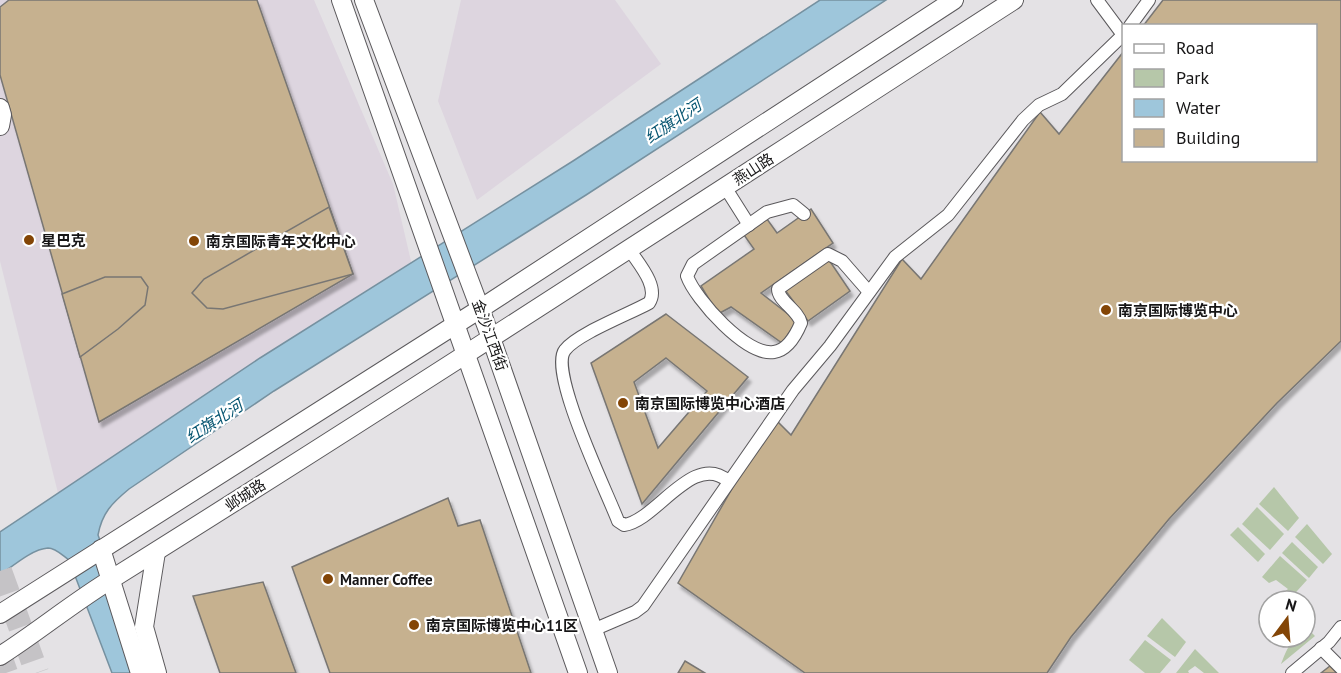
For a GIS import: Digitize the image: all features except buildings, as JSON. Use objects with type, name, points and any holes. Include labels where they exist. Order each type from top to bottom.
[{"type":"main road","name":"金沙江西街","points":[[341,0],[578,673]]},
{"type":"main road","name":"金沙江西街","points":[[364,0],[491,338],[608,673]]},
{"type":"main road","points":[[480,309],[954,0]]},
{"type":"main road","name":"燕山路","points":[[491,338],[1014,0]]},
{"type":"main road","points":[[0,108],[2,115],[0,126]]},
{"type":"main road","name":"邺城路","points":[[0,614],[480,309]]},
{"type":"main road","name":"邺城路","points":[[0,656],[46,627],[111,579],[491,338]]},
{"type":"main road","points":[[101,549],[140,673]]},
{"type":"main road","points":[[156,552],[144,627],[157,673]]},
{"type":"street","points":[[1097,0],[1122,33]]},
{"type":"street","points":[[1131,24],[1149,0]]},
{"type":"street","points":[[593,630],[635,612],[643,606],[728,481],[895,257],[948,215],[1023,120],[1038,105],[1062,94],[1122,35]]},
{"type":"street","points":[[725,187],[749,225]]},
{"type":"street","points":[[804,214],[794,205],[767,212],[693,264],[687,276],[698,297],[718,320],[761,351],[774,352],[784,348],[795,336],[801,323],[791,306],[779,296],[778,289],[828,254],[842,261],[869,292]]},
{"type":"street","points":[[629,249],[651,286],[652,298],[649,303],[573,342],[561,356],[562,378],[618,521],[624,525],[634,524],[695,476],[711,474],[728,481]]},
{"type":"street","points":[[678,488],[696,465]]},
{"type":"street","points":[[1292,673],[1341,627]]},
{"type":"street","points":[[1321,648],[1341,668]]},
{"type":"shaded area","name":"南京国际青年文化中心","points":[[0,0],[314,0],[393,184],[414,274],[60,501],[0,261]]},
{"type":"shaded area","points":[[461,0],[615,0],[661,64],[477,200],[438,101]]},
{"type":"green space","points":[[1274,487],[1299,518],[1288,531],[1259,504]]},
{"type":"green space","points":[[1257,507],[1284,534],[1270,550],[1242,524]]},
{"type":"green space","points":[[1307,524],[1332,554],[1323,564],[1295,537]]},
{"type":"green space","points":[[1238,527],[1265,554],[1258,562],[1230,535]]},
{"type":"green space","points":[[1292,542],[1318,567],[1309,578],[1282,553]]},
{"type":"green space","points":[[1280,556],[1307,580],[1299,589],[1288,589],[1276,580],[1269,583],[1262,577]]},
{"type":"green space","points":[[1162,618],[1186,642],[1175,657],[1147,636]]},
{"type":"green space","points":[[1145,640],[1171,660],[1160,673],[1145,673],[1129,660]]},
{"type":"green space","points":[[1195,649],[1219,673],[1204,673],[1195,666],[1188,671],[1189,673],[1176,673]]},
{"type":"green space","points":[[1288,649],[1299,649],[1281,664]]},
{"type":"water","name":"红旗北河","points":[[820,0],[886,0],[586,195],[274,391],[129,489],[118,499],[105,514],[98,535],[149,673],[112,673],[69,560],[57,551],[48,548],[36,551],[0,575],[0,532],[260,358],[573,161]]},
{"type":"tunnel","points":[[0,571],[37,673]]},
{"type":"tunnel","points":[[0,656],[6,673]]},
{"type":"place","name":"星巴克","points":[[29,240]]},
{"type":"place","name":"南京国际青年文化中心","points":[[194,241]]},
{"type":"place","name":"南京国际博览中心","points":[[1106,310]]},
{"type":"place","name":"南京国际博览中心酒店","points":[[623,403]]},
{"type":"place","name":"Manner Coffee","points":[[328,579]]},
{"type":"place","name":"南京国际博览中心11区","points":[[414,625]]}]
